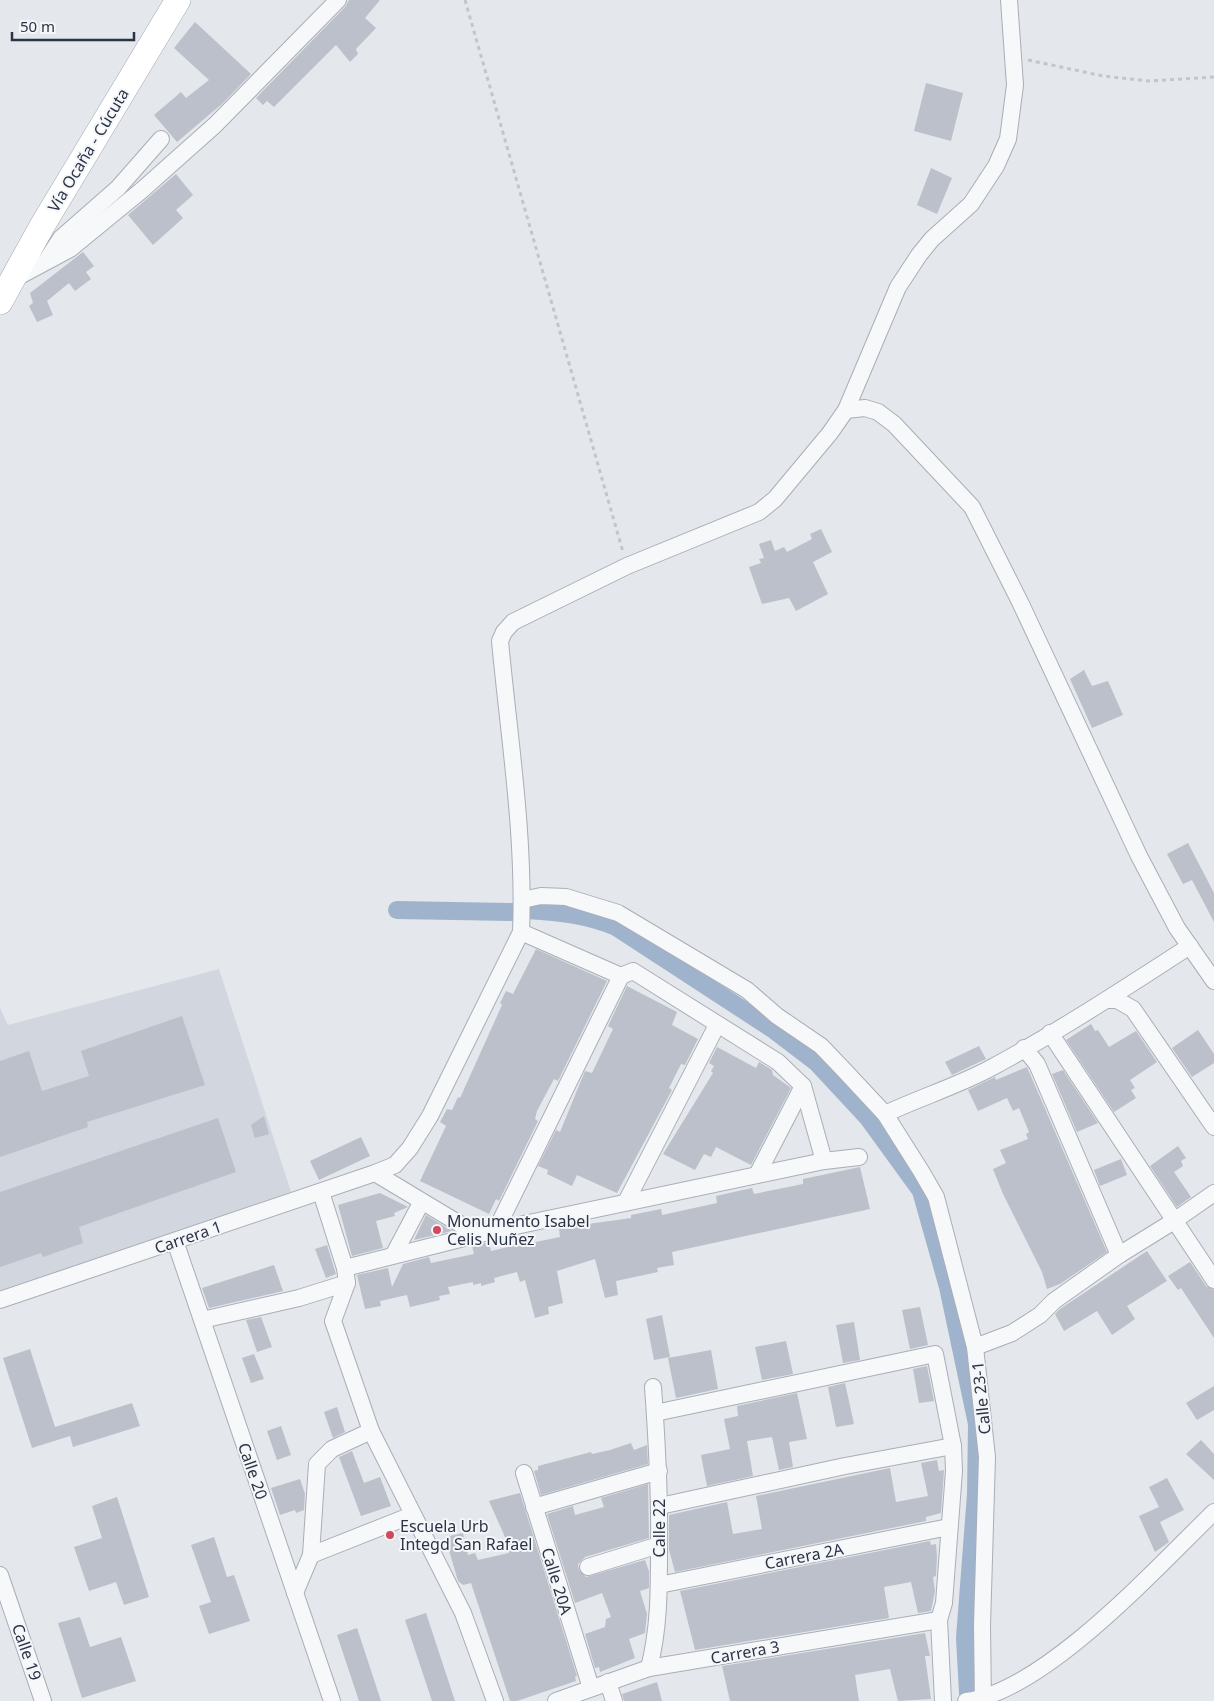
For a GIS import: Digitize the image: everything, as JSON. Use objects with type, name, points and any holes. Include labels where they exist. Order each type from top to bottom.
[{"type":"main road","name":"Vía Ocaña - Cúcuta","points":[[5,292],[178,0]]},
{"type":"street","points":[[5,292],[46,261],[70,249],[215,125],[338,0]]},
{"type":"street","points":[[621,976],[521,932],[522,900],[512,752],[500,641],[504,632],[513,622],[627,566],[759,512],[775,499],[830,433],[846,410],[898,286],[919,254],[932,239],[971,204],[996,166],[1008,139],[1016,85],[1008,0]]},
{"type":"street","points":[[46,261],[61,238],[118,188],[161,139]]},
{"type":"street","points":[[846,410],[866,408],[878,412],[894,424],[972,507],[1020,602],[1139,856],[1177,928],[1214,981]]},
{"type":"street","name":"Calle 23-1","points":[[522,900],[541,896],[566,897],[592,904],[627,918],[747,990],[777,1016],[821,1046],[885,1114],[936,1197],[975,1347],[987,1457],[982,1626],[983,1700]]},
{"type":"street","name":"Carrera 1","points":[[0,1300],[321,1192],[395,1165],[410,1148],[430,1116],[521,932]]},
{"type":"street","points":[[885,1114],[947,1089],[987,1069],[1108,1000],[1190,946]]},
{"type":"street","points":[[496,1230],[621,976],[633,971],[778,1062],[804,1086],[824,1160]]},
{"type":"street","points":[[1108,1000],[1117,1000],[1133,1009],[1214,1127]]},
{"type":"street","points":[[626,1202],[717,1025]]},
{"type":"street","points":[[1050,1033],[1214,1280]]},
{"type":"street","points":[[1024,1048],[1037,1064],[1119,1255]]},
{"type":"street","points":[[757,1175],[804,1086]]},
{"type":"street","points":[[202,1320],[299,1298],[394,1254],[496,1230],[824,1160],[859,1157]]},
{"type":"street","points":[[375,1173],[421,1203],[478,1235]]},
{"type":"street","points":[[321,1192],[346,1275],[333,1321],[371,1431],[463,1614],[495,1701]]},
{"type":"street","points":[[975,1347],[1020,1329],[1119,1255],[1174,1221],[1214,1193]]},
{"type":"street","points":[[394,1254],[421,1203]]},
{"type":"street","name":"Calle 20","points":[[175,1241],[332,1701]]},
{"type":"street","points":[[655,1413],[936,1354],[953,1446],[954,1472],[944,1603],[939,1620],[943,1701]]},
{"type":"street","name":"Calle 22","points":[[649,1668],[657,1632],[660,1545],[659,1471],[653,1387]]},
{"type":"street","points":[[295,1592],[311,1555],[317,1464],[332,1449],[371,1431]]},
{"type":"street","points":[[660,1506],[846,1466],[953,1446]]},
{"type":"street","points":[[534,1507],[659,1471]]},
{"type":"street","name":"Calle 20A","points":[[524,1473],[591,1688]]},
{"type":"street","points":[[966,1701],[983,1700],[1022,1681],[1078,1642],[1214,1512]]},
{"type":"street","points":[[311,1555],[412,1515]]},
{"type":"street","name":"Carrera 2A","points":[[659,1585],[949,1527]]},
{"type":"street","points":[[588,1567],[660,1545]]},
{"type":"street","name":"Calle 19","points":[[0,1575],[7,1618],[43,1701]]},
{"type":"street","name":"Carrera 3","points":[[556,1701],[649,1668],[939,1620]]},
{"type":"street","points":[[608,1682],[614,1701]]},
{"type":"path","points":[[465,0],[609,511],[627,566]]},
{"type":"path","points":[[1012,57],[1103,76],[1149,81],[1214,77]]},
{"type":"shaded area","points":[[219,969],[291,1192],[0,1294],[0,1008],[8,1025]]},
{"type":"building","points":[[349,0],[380,0],[365,18],[376,28],[356,49],[358,54],[350,62],[336,45],[274,107],[267,101],[263,105],[256,98],[345,7]]},
{"type":"building","points":[[195,22],[251,74],[223,103],[177,142],[154,115],[181,92],[186,98],[209,80],[174,48]]},
{"type":"building","points":[[926,83],[963,93],[951,141],[914,131]]},
{"type":"building","points":[[931,168],[952,178],[937,214],[917,205]]},
{"type":"building","points":[[176,174],[193,195],[176,210],[183,218],[153,245],[128,215]]},
{"type":"building","points":[[83,252],[94,266],[86,272],[91,279],[75,291],[69,283],[47,301],[53,315],[37,322],[29,306],[33,303],[30,293]]},
{"type":"building","points":[[821,529],[832,552],[813,562],[828,594],[796,611],[789,598],[762,604],[749,567],[761,563],[759,559],[764,558],[759,544],[771,540],[775,551],[784,547],[787,552],[812,539],[810,534]]},
{"type":"building","points":[[1084,670],[1092,686],[1108,681],[1123,715],[1092,728],[1070,679]]},
{"type":"building","points":[[1188,843],[1214,893],[1214,922],[1192,880],[1183,884],[1167,854]]},
{"type":"building","points":[[536,949],[607,981],[558,1081],[554,1079],[537,1111],[535,1119],[538,1121],[499,1201],[496,1199],[489,1214],[420,1181],[446,1126],[440,1122],[447,1109],[452,1110],[458,1097],[460,1098],[502,1005],[500,1003],[506,991],[513,994]]},
{"type":"building","points":[[627,986],[677,1012],[672,1025],[698,1039],[685,1065],[681,1064],[669,1088],[672,1090],[617,1193],[577,1175],[572,1186],[547,1174],[548,1170],[538,1166],[556,1130],[560,1132],[585,1071],[592,1073],[613,1029],[608,1026]]},
{"type":"building","points":[[182,1016],[205,1085],[87,1122],[88,1127],[0,1157],[0,1061],[29,1051],[42,1091],[89,1076],[81,1051]]},
{"type":"building","points":[[1091,1024],[1095,1031],[1098,1030],[1109,1047],[1136,1031],[1157,1062],[1130,1080],[1135,1088],[1131,1090],[1136,1098],[1114,1112],[1066,1040]]},
{"type":"building","points":[[1198,1030],[1214,1054],[1214,1063],[1192,1077],[1172,1048]]},
{"type":"building","points":[[979,1046],[986,1059],[952,1075],[945,1062]]},
{"type":"building","points":[[717,1047],[756,1068],[759,1062],[772,1070],[773,1075],[791,1088],[751,1165],[716,1147],[711,1157],[704,1154],[695,1170],[663,1154],[713,1073],[711,1071],[714,1066],[709,1063]]},
{"type":"building","points":[[1027,1067],[1107,1252],[1060,1284],[1047,1289],[1042,1272],[1003,1194],[993,1169],[1006,1163],[1000,1150],[1028,1139],[1026,1134],[1029,1132],[1019,1108],[1013,1111],[1007,1098],[978,1111],[968,1090],[995,1077],[996,1080]]},
{"type":"building","points":[[1063,1070],[1098,1123],[1077,1132],[1052,1074]]},
{"type":"building","points":[[264,1116],[269,1134],[255,1138],[251,1125]]},
{"type":"building","points":[[218,1118],[236,1172],[79,1227],[83,1243],[43,1257],[41,1253],[0,1267],[0,1192]]},
{"type":"building","points":[[361,1137],[370,1156],[319,1180],[310,1161]]},
{"type":"building","points":[[1178,1146],[1186,1158],[1181,1161],[1183,1166],[1174,1172],[1191,1197],[1177,1207],[1150,1166]]},
{"type":"building","points":[[1121,1159],[1127,1175],[1100,1186],[1094,1170]]},
{"type":"building","points":[[860,1167],[870,1209],[672,1252],[674,1265],[657,1268],[658,1272],[616,1281],[618,1295],[605,1298],[595,1259],[557,1271],[563,1303],[548,1307],[549,1314],[535,1318],[525,1280],[520,1282],[517,1272],[494,1278],[495,1282],[481,1286],[481,1283],[473,1285],[473,1282],[448,1287],[450,1294],[439,1296],[440,1300],[410,1307],[407,1295],[380,1301],[381,1306],[365,1309],[357,1275],[388,1268],[392,1287],[403,1264],[429,1257],[431,1263],[474,1254],[472,1246],[485,1243],[490,1246],[491,1251],[517,1245],[516,1238],[531,1235],[531,1243],[560,1237],[559,1228],[631,1218],[631,1215],[661,1209],[662,1215],[717,1203],[716,1196],[752,1188],[754,1194],[803,1184],[803,1179]]},
{"type":"building","points":[[380,1193],[408,1207],[394,1213],[395,1216],[376,1221],[383,1248],[352,1256],[338,1205]]},
{"type":"building","points":[[426,1215],[452,1231],[414,1240]]},
{"type":"building","points":[[327,1245],[336,1274],[326,1278],[315,1249]]},
{"type":"building","points":[[1147,1251],[1167,1281],[1127,1306],[1135,1319],[1112,1335],[1097,1311],[1064,1331],[1055,1314],[1060,1309]]},
{"type":"building","points":[[1190,1262],[1206,1286],[1214,1290],[1214,1338],[1181,1288],[1178,1290],[1168,1276]]},
{"type":"building","points":[[274,1265],[283,1291],[209,1308],[202,1288]]},
{"type":"building","points":[[920,1307],[928,1345],[910,1349],[902,1310]]},
{"type":"building","points":[[662,1315],[670,1357],[654,1360],[646,1319]]},
{"type":"building","points":[[261,1317],[272,1347],[257,1352],[246,1320]]},
{"type":"building","points":[[854,1322],[860,1360],[843,1363],[836,1325]]},
{"type":"building","points":[[786,1341],[793,1374],[762,1380],[755,1347]]},
{"type":"building","points":[[30,1349],[55,1427],[132,1403],[140,1426],[73,1447],[70,1436],[32,1448],[3,1358]]},
{"type":"building","points":[[711,1350],[718,1389],[676,1398],[668,1358]]},
{"type":"building","points":[[254,1354],[264,1379],[251,1383],[242,1358]]},
{"type":"building","points":[[927,1366],[934,1401],[919,1403],[913,1369]]},
{"type":"building","points":[[845,1383],[854,1424],[836,1427],[828,1387]]},
{"type":"building","points":[[1214,1386],[1214,1410],[1197,1420],[1186,1403]]},
{"type":"building","points":[[797,1393],[807,1439],[789,1442],[793,1467],[779,1470],[772,1437],[747,1441],[753,1476],[707,1486],[701,1455],[730,1449],[724,1419],[738,1416],[737,1406]]},
{"type":"building","points":[[337,1407],[345,1432],[333,1438],[324,1412]]},
{"type":"building","points":[[281,1426],[291,1455],[277,1460],[267,1431]]},
{"type":"building","points":[[1201,1440],[1214,1454],[1214,1480],[1186,1454]]},
{"type":"building","points":[[631,1443],[634,1450],[647,1445],[648,1464],[541,1495],[534,1471],[538,1470],[538,1466],[591,1452],[592,1454],[610,1450]]},
{"type":"building","points":[[352,1451],[364,1483],[380,1477],[391,1506],[361,1516],[339,1457]]},
{"type":"building","points":[[937,1460],[939,1471],[944,1470],[941,1513],[926,1517],[926,1521],[675,1572],[669,1550],[669,1515],[727,1502],[733,1534],[762,1529],[756,1496],[890,1468],[896,1502],[928,1496],[921,1463]]},
{"type":"building","points":[[1167,1478],[1184,1510],[1160,1522],[1169,1542],[1155,1552],[1139,1516],[1159,1507],[1149,1487]]},
{"type":"building","points":[[300,1479],[305,1494],[304,1510],[296,1513],[295,1510],[280,1515],[271,1488]]},
{"type":"building","points":[[648,1484],[649,1538],[585,1557],[578,1564],[579,1570],[586,1577],[645,1560],[649,1571],[649,1588],[640,1591],[647,1614],[645,1633],[629,1639],[635,1658],[600,1672],[599,1667],[595,1668],[585,1634],[605,1627],[606,1619],[611,1617],[602,1593],[575,1603],[547,1514],[573,1506],[575,1515],[604,1507],[601,1498]]},
{"type":"building","points":[[520,1493],[577,1676],[575,1677],[576,1681],[517,1701],[510,1701],[471,1583],[463,1585],[458,1581],[445,1537],[463,1533],[468,1555],[475,1553],[478,1560],[509,1553],[505,1537],[489,1501]]},
{"type":"building","points":[[117,1497],[149,1597],[124,1605],[116,1582],[89,1591],[74,1547],[102,1538],[92,1506]]},
{"type":"building","points":[[214,1537],[227,1577],[234,1575],[250,1621],[209,1634],[199,1606],[211,1602],[191,1545]]},
{"type":"building","points":[[930,1541],[931,1545],[936,1544],[937,1557],[936,1576],[933,1577],[935,1591],[931,1611],[918,1613],[911,1582],[884,1587],[889,1618],[695,1650],[680,1591]]},
{"type":"building","points":[[426,1613],[455,1701],[432,1701],[405,1620]]},
{"type":"building","points":[[80,1617],[90,1647],[121,1637],[136,1681],[82,1698],[58,1623]]},
{"type":"building","points":[[357,1628],[381,1701],[359,1701],[337,1635]]},
{"type":"building","points":[[925,1633],[930,1656],[925,1656],[931,1699],[898,1701],[890,1669],[855,1675],[859,1701],[730,1701],[722,1666]]},
{"type":"building","points":[[657,1682],[662,1701],[624,1701],[622,1694]]},
{"type":"waterway","points":[[397,910],[514,912]]},
{"type":"waterway","points":[[528,910],[573,915],[616,927],[774,1030],[816,1062],[868,1118],[921,1191],[948,1287],[977,1424],[976,1494],[965,1638],[968,1693]]},
{"type":"place","name":"Monumento Isabel Celis Nuñez","points":[[437,1230]]},
{"type":"place","name":"Escuela Urb Integd San Rafael","points":[[390,1535]]}]
